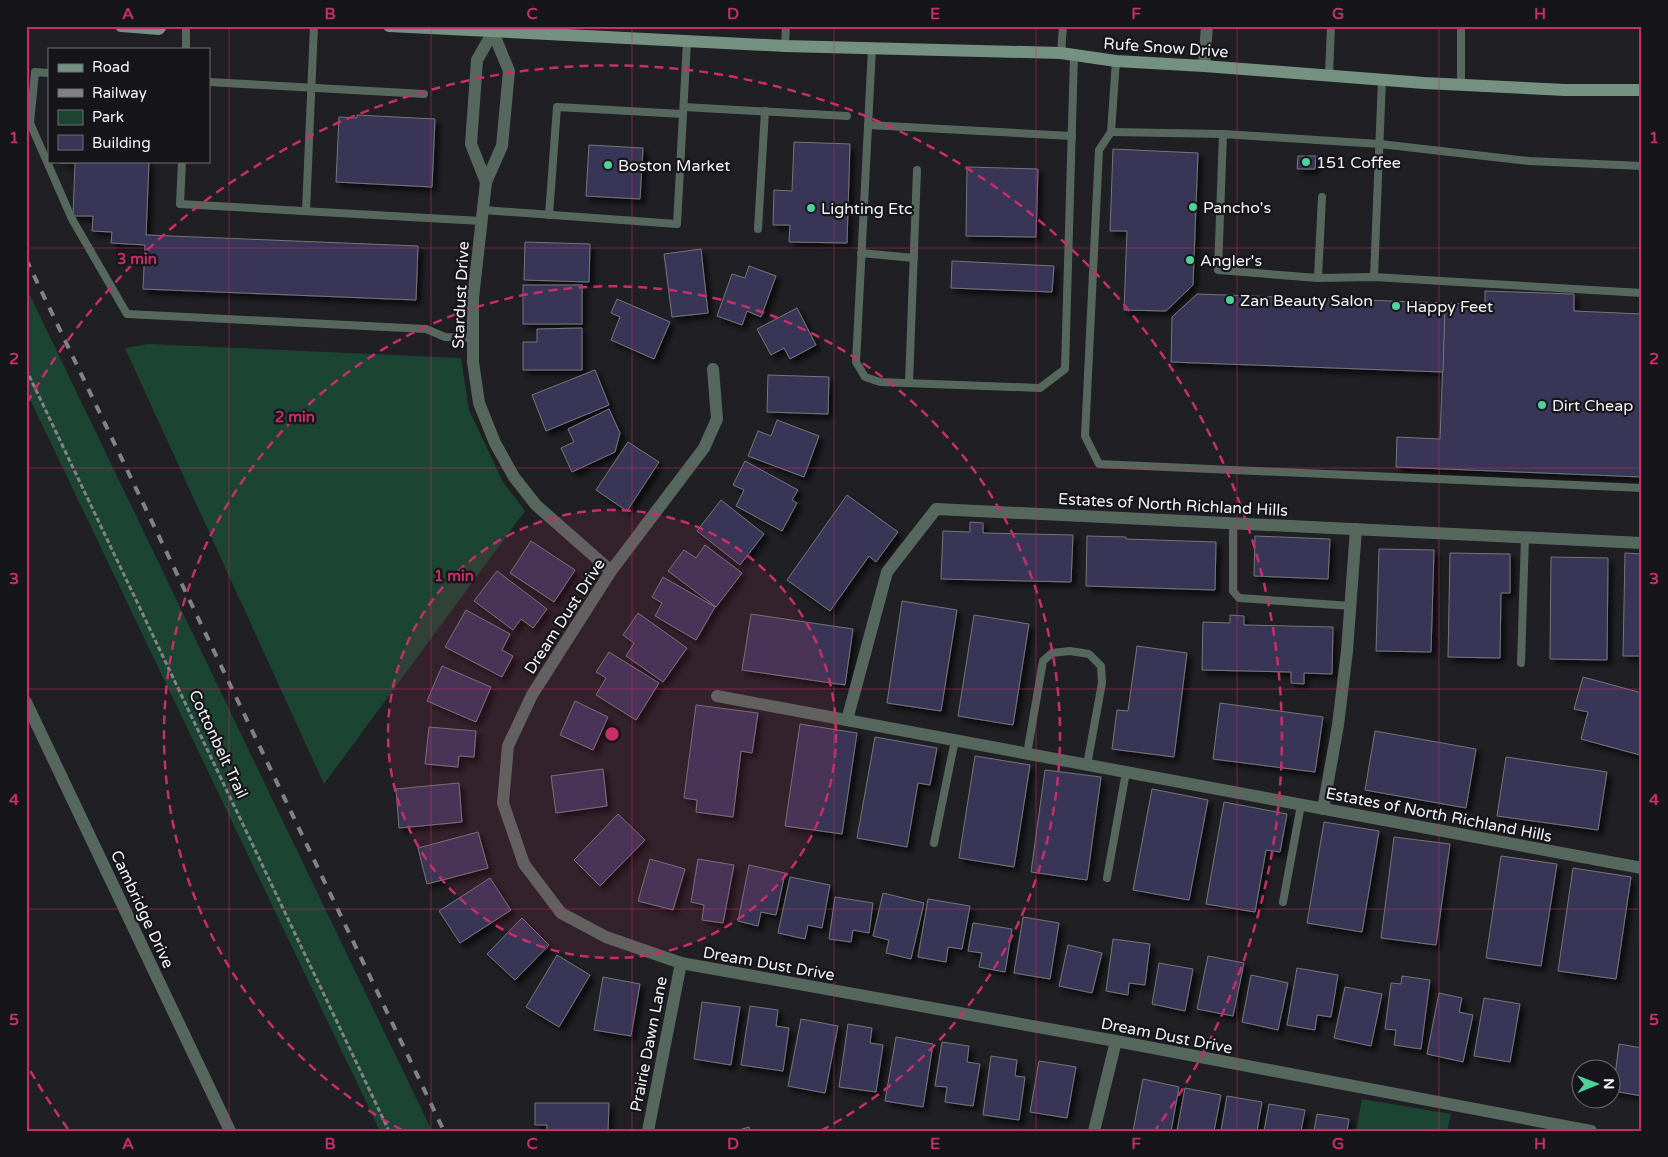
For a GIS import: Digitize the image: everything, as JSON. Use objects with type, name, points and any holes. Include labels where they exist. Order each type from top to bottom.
[{"type":"main road","points":[[121,26],[159,29],[160,26]]},
{"type":"main road","name":"Rufe Snow Drive","points":[[389,26],[493,29],[687,42],[1068,54],[1116,60],[1461,85],[1565,90],[1642,90]]},
{"type":"street","points":[[1204,66],[1207,26]]},
{"type":"street","name":"Stardust Drive","points":[[486,182],[471,144],[477,60],[493,29]]},
{"type":"street","name":"Stardust Drive","points":[[493,29],[509,71],[502,146],[486,182],[473,298],[473,362],[479,403],[495,444],[514,477],[536,505],[611,571]]},
{"type":"street","name":"Dream Dust Drive","points":[[712,369],[716,419],[704,448],[611,571],[532,695],[508,746],[503,803],[524,864],[561,914],[606,936],[681,963],[1116,1041],[1591,1131]]},
{"type":"street","name":"Estates of North Richland Hills","points":[[847,720],[887,572],[936,509],[1642,543]]},
{"type":"street","points":[[1323,809],[1338,725],[1348,651],[1356,529]]},
{"type":"street","name":"Estates of North Richland Hills","points":[[717,696],[1642,868]]},
{"type":"street","name":"Cambridge Drive","points":[[26,702],[230,1131]]},
{"type":"street","name":"Prairie Dawn Lane","points":[[648,1131],[681,963]]},
{"type":"street","points":[[1094,1131],[1116,1041]]},
{"type":"lane","points":[[186,26],[186,48]]},
{"type":"lane","points":[[306,211],[314,26]]},
{"type":"lane","points":[[785,46],[786,26]]},
{"type":"lane","points":[[872,48],[856,362],[865,377],[880,382],[1040,388],[1065,369],[1072,136],[1068,54],[1063,26]]},
{"type":"lane","points":[[1329,75],[1331,26]]},
{"type":"lane","points":[[1461,26],[1461,85]]},
{"type":"lane","points":[[182,162],[180,204],[306,211],[482,216],[549,215],[677,224],[687,42]]},
{"type":"lane","points":[[1116,60],[1111,132],[1099,150],[1085,436],[1099,464],[1642,488]]},
{"type":"lane","points":[[48,73],[34,72],[30,123],[72,219],[127,314],[426,329],[445,337],[473,338]]},
{"type":"lane","points":[[1374,277],[1382,80]]},
{"type":"lane","points":[[210,82],[424,94]]},
{"type":"lane","points":[[549,215],[557,107],[684,111],[765,111],[847,116]]},
{"type":"lane","points":[[758,229],[765,111]]},
{"type":"lane","points":[[868,125],[1072,136]]},
{"type":"lane","points":[[1111,132],[1223,134],[1380,144],[1529,161],[1642,166]]},
{"type":"lane","points":[[1223,134],[1218,270],[1318,278],[1374,277],[1642,293]]},
{"type":"lane","points":[[909,383],[917,170]]},
{"type":"lane","points":[[1318,278],[1322,197]]},
{"type":"lane","points":[[861,253],[914,258]]},
{"type":"lane","points":[[1232,523],[1233,591],[1239,598],[1351,606]]},
{"type":"lane","points":[[1521,663],[1525,537]]},
{"type":"lane","points":[[1027,754],[1043,661],[1052,653],[1070,651],[1089,654],[1101,666],[1102,683],[1087,765]]},
{"type":"lane","points":[[934,843],[955,740]]},
{"type":"lane","points":[[1107,878],[1126,772]]},
{"type":"lane","points":[[1283,902],[1301,805]]},
{"type":"path","name":"Cottonbelt Trail","points":[[26,369],[389,1131]]},
{"type":"green space","points":[[26,287],[432,1131],[380,1131],[26,391]]},
{"type":"green space","points":[[148,344],[461,358],[469,410],[503,482],[525,511],[324,784],[125,348]]},
{"type":"green space","points":[[1362,1099],[1451,1114],[1447,1131],[1356,1131]]},
{"type":"building","points":[[357,115],[435,119],[432,187],[336,182],[339,117],[357,118]]},
{"type":"building","name":"Lighting Etc","points":[[794,142],[850,144],[847,243],[789,242],[790,225],[773,225],[774,190],[792,191]]},
{"type":"building","points":[[589,145],[643,148],[640,199],[586,196]]},
{"type":"building","points":[[1113,149],[1198,153],[1193,285],[1166,311],[1124,310],[1127,231],[1110,231]]},
{"type":"building","name":"151 Coffee","points":[[1298,156],[1316,156],[1315,169],[1297,169]]},
{"type":"building","points":[[149,162],[146,235],[418,246],[416,300],[143,289],[145,245],[111,243],[112,232],[92,231],[93,216],[73,216],[75,163],[60,163]]},
{"type":"building","points":[[967,167],[1038,169],[1036,237],[966,236]]},
{"type":"building","points":[[525,242],[590,244],[589,282],[524,280]]},
{"type":"building","points":[[701,249],[708,313],[672,317],[664,254]]},
{"type":"building","points":[[952,261],[1054,266],[1052,292],[951,288]]},
{"type":"building","points":[[749,266],[776,276],[761,317],[747,311],[742,325],[717,316],[732,274],[745,278]]},
{"type":"building","points":[[523,285],[582,285],[582,324],[523,324]]},
{"type":"building","name":"Dirt Cheap","points":[[1485,291],[1574,294],[1574,311],[1642,314],[1642,477],[1396,467],[1397,437],[1440,439],[1445,303],[1485,305]]},
{"type":"building","points":[[1197,294],[1445,303],[1443,372],[1171,362],[1172,317]]},
{"type":"building","points":[[617,299],[670,322],[654,359],[611,340],[620,317],[611,313]]},
{"type":"building","points":[[797,308],[816,345],[790,359],[784,348],[771,355],[757,329]]},
{"type":"building","points":[[582,328],[582,370],[523,370],[523,342],[537,342],[537,329]]},
{"type":"building","points":[[595,370],[609,405],[546,431],[532,395]]},
{"type":"building","points":[[768,375],[829,377],[828,414],[767,412]]},
{"type":"building","points":[[609,409],[620,433],[615,452],[572,472],[561,448],[574,442],[568,429]]},
{"type":"building","points":[[777,420],[819,436],[804,477],[748,456],[758,431],[771,436]]},
{"type":"building","points":[[628,442],[659,462],[627,511],[596,490]]},
{"type":"building","points":[[745,461],[798,490],[792,500],[797,503],[782,531],[736,506],[744,490],[733,485]]},
{"type":"building","points":[[847,495],[898,532],[876,562],[869,556],[830,611],[787,580]]},
{"type":"building","points":[[721,500],[764,534],[740,565],[697,531]]},
{"type":"building","points":[[970,522],[983,523],[983,533],[1073,535],[1071,582],[941,579],[943,531],[970,532]]},
{"type":"building","points":[[1087,536],[1216,542],[1215,590],[1086,586]]},
{"type":"building","points":[[1255,536],[1330,539],[1328,579],[1254,576]]},
{"type":"building","points":[[531,541],[575,570],[554,602],[510,573]]},
{"type":"building","points":[[705,545],[742,573],[716,607],[668,571],[684,550],[696,558]]},
{"type":"building","points":[[1379,549],[1434,550],[1431,652],[1376,651]]},
{"type":"building","points":[[1450,553],[1510,554],[1510,593],[1501,593],[1500,658],[1448,657]]},
{"type":"building","points":[[1625,553],[1642,554],[1642,656],[1623,656]]},
{"type":"building","points":[[1551,557],[1608,558],[1607,660],[1550,659]]},
{"type":"building","points":[[497,571],[547,609],[533,628],[521,619],[513,630],[474,601]]},
{"type":"building","points":[[663,577],[715,607],[696,640],[655,616],[662,603],[652,597]]},
{"type":"building","points":[[902,601],[957,610],[941,711],[887,703]]},
{"type":"building","points":[[466,610],[510,634],[502,650],[513,656],[502,677],[445,647]]},
{"type":"building","points":[[638,613],[687,648],[663,682],[626,656],[634,643],[623,635]]},
{"type":"building","points":[[751,614],[853,629],[845,685],[742,670]]},
{"type":"building","points":[[974,615],[1029,624],[1013,725],[958,716]]},
{"type":"building","points":[[1230,615],[1244,616],[1244,625],[1333,627],[1332,674],[1304,673],[1304,684],[1291,683],[1291,672],[1202,670],[1203,622],[1230,623]]},
{"type":"building","points":[[1137,646],[1187,653],[1174,757],[1112,749],[1117,710],[1128,711]]},
{"type":"building","points":[[609,652],[659,683],[636,720],[596,695],[606,678],[596,672]]},
{"type":"building","points":[[442,666],[491,687],[476,722],[427,701]]},
{"type":"building","points":[[1583,677],[1642,693],[1640,755],[1581,739],[1588,712],[1574,709]]},
{"type":"building","points":[[575,701],[608,717],[593,750],[560,735]]},
{"type":"building","points":[[1220,703],[1323,717],[1315,772],[1213,759]]},
{"type":"building","points":[[696,705],[758,713],[752,753],[741,751],[733,817],[696,812],[697,800],[684,798]]},
{"type":"building","points":[[800,724],[857,733],[842,834],[785,826]]},
{"type":"building","points":[[429,727],[476,731],[474,757],[459,756],[458,767],[425,764]]},
{"type":"building","points":[[1375,731],[1476,749],[1466,808],[1365,790]]},
{"type":"building","points":[[875,737],[937,748],[930,785],[918,783],[907,847],[857,838]]},
{"type":"building","points":[[975,756],[1030,765],[1014,867],[959,858]]},
{"type":"building","points":[[1506,757],[1607,772],[1598,830],[1497,816]]},
{"type":"building","points":[[603,769],[607,806],[556,813],[551,776]]},
{"type":"building","points":[[1045,770],[1101,777],[1087,880],[1031,872]]},
{"type":"building","points":[[459,783],[462,822],[399,828],[396,789]]},
{"type":"building","points":[[1152,789],[1208,800],[1189,900],[1133,890]]},
{"type":"building","points":[[1224,802],[1287,814],[1280,852],[1266,850],[1255,912],[1206,904]]},
{"type":"building","points":[[618,814],[645,840],[600,886],[574,860]]},
{"type":"building","points":[[1324,822],[1379,831],[1362,932],[1307,923]]},
{"type":"building","points":[[478,832],[488,868],[427,884],[418,848]]},
{"type":"building","points":[[1394,837],[1450,844],[1436,945],[1381,938]]},
{"type":"building","points":[[1501,856],[1557,864],[1541,966],[1486,958]]},
{"type":"building","points":[[650,859],[685,869],[673,910],[638,901]]},
{"type":"building","points":[[698,859],[734,865],[723,923],[702,920],[704,905],[691,902]]},
{"type":"building","points":[[749,865],[785,873],[776,915],[761,912],[758,926],[738,921]]},
{"type":"building","points":[[1573,868],[1631,877],[1616,979],[1558,971]]},
{"type":"building","points":[[790,877],[830,885],[822,928],[808,925],[805,939],[778,933]]},
{"type":"building","points":[[490,878],[511,910],[460,943],[439,911]]},
{"type":"building","points":[[883,893],[924,903],[911,959],[886,953],[889,940],[873,936]]},
{"type":"building","points":[[835,897],[873,903],[869,933],[853,930],[851,942],[829,939]]},
{"type":"building","points":[[928,899],[970,906],[962,949],[948,947],[946,962],[918,957]]},
{"type":"building","points":[[1023,917],[1059,923],[1050,979],[1014,973]]},
{"type":"building","points":[[522,918],[549,945],[515,980],[487,954]]},
{"type":"building","points":[[973,923],[1012,929],[1005,972],[979,967],[982,953],[968,951]]},
{"type":"building","points":[[1113,939],[1150,944],[1145,985],[1129,983],[1128,995],[1106,991]]},
{"type":"building","points":[[1068,945],[1102,953],[1092,993],[1059,986]]},
{"type":"building","points":[[557,955],[590,975],[559,1027],[526,1007]]},
{"type":"building","points":[[1208,956],[1244,963],[1233,1016],[1197,1009]]},
{"type":"building","points":[[1159,963],[1193,969],[1185,1011],[1152,1004]]},
{"type":"building","points":[[1297,968],[1338,975],[1331,1017],[1317,1015],[1315,1030],[1287,1025]]},
{"type":"building","points":[[1251,975],[1288,983],[1278,1030],[1242,1022]]},
{"type":"building","points":[[1402,976],[1430,980],[1421,1049],[1394,1045],[1396,1030],[1385,1029],[1391,983],[1401,984]]},
{"type":"building","points":[[603,977],[640,984],[631,1036],[594,1030]]},
{"type":"building","points":[[1345,987],[1382,994],[1371,1046],[1334,1038]]},
{"type":"building","points":[[1439,993],[1462,998],[1459,1012],[1473,1015],[1463,1062],[1427,1054]]},
{"type":"building","points":[[1484,998],[1520,1004],[1510,1062],[1474,1056]]},
{"type":"building","points":[[702,1002],[740,1007],[731,1065],[694,1059]]},
{"type":"building","points":[[750,1006],[778,1010],[776,1026],[789,1028],[783,1071],[741,1065]]},
{"type":"building","points":[[801,1019],[838,1026],[825,1093],[788,1086]]},
{"type":"building","points":[[848,1024],[872,1028],[870,1043],[883,1045],[876,1092],[839,1087]]},
{"type":"building","points":[[896,1037],[933,1044],[923,1107],[885,1101]]},
{"type":"building","points":[[942,1042],[969,1046],[967,1062],[980,1064],[973,1106],[945,1102],[947,1087],[935,1086]]},
{"type":"building","points":[[1619,1044],[1642,1048],[1642,1096],[1620,1092],[1620,1060],[1617,1060]]},
{"type":"building","points":[[991,1056],[1017,1060],[1015,1076],[1025,1077],[1019,1120],[983,1115]]},
{"type":"building","points":[[1039,1061],[1076,1067],[1067,1118],[1030,1112]]},
{"type":"building","points":[[1143,1079],[1179,1087],[1171,1131],[1133,1131]]},
{"type":"building","points":[[1185,1088],[1221,1095],[1214,1131],[1177,1131]]},
{"type":"building","points":[[1227,1096],[1262,1102],[1257,1131],[1221,1131]]},
{"type":"building","points":[[535,1103],[609,1103],[608,1131],[547,1131],[547,1125],[535,1125]]},
{"type":"building","points":[[1269,1104],[1305,1110],[1301,1131],[1264,1131]]},
{"type":"building","points":[[1317,1114],[1349,1119],[1347,1131],[1314,1131]]},
{"type":"building","points":[[749,1127],[750,1131],[736,1131]]},
{"type":"railway","points":[[26,259],[444,1131]]},
{"type":"place","name":"151 Coffee","points":[[1306,162]]},
{"type":"place","name":"Boston Market","points":[[608,165]]},
{"type":"place","name":"Pancho's","points":[[1193,207]]},
{"type":"place","name":"Lighting Etc","points":[[811,208]]},
{"type":"place","name":"Angler's","points":[[1190,260]]},
{"type":"place","name":"Zan Beauty Salon","points":[[1230,300]]},
{"type":"place","name":"Happy Feet","points":[[1396,306]]},
{"type":"place","name":"Dirt Cheap","points":[[1542,405]]}]
